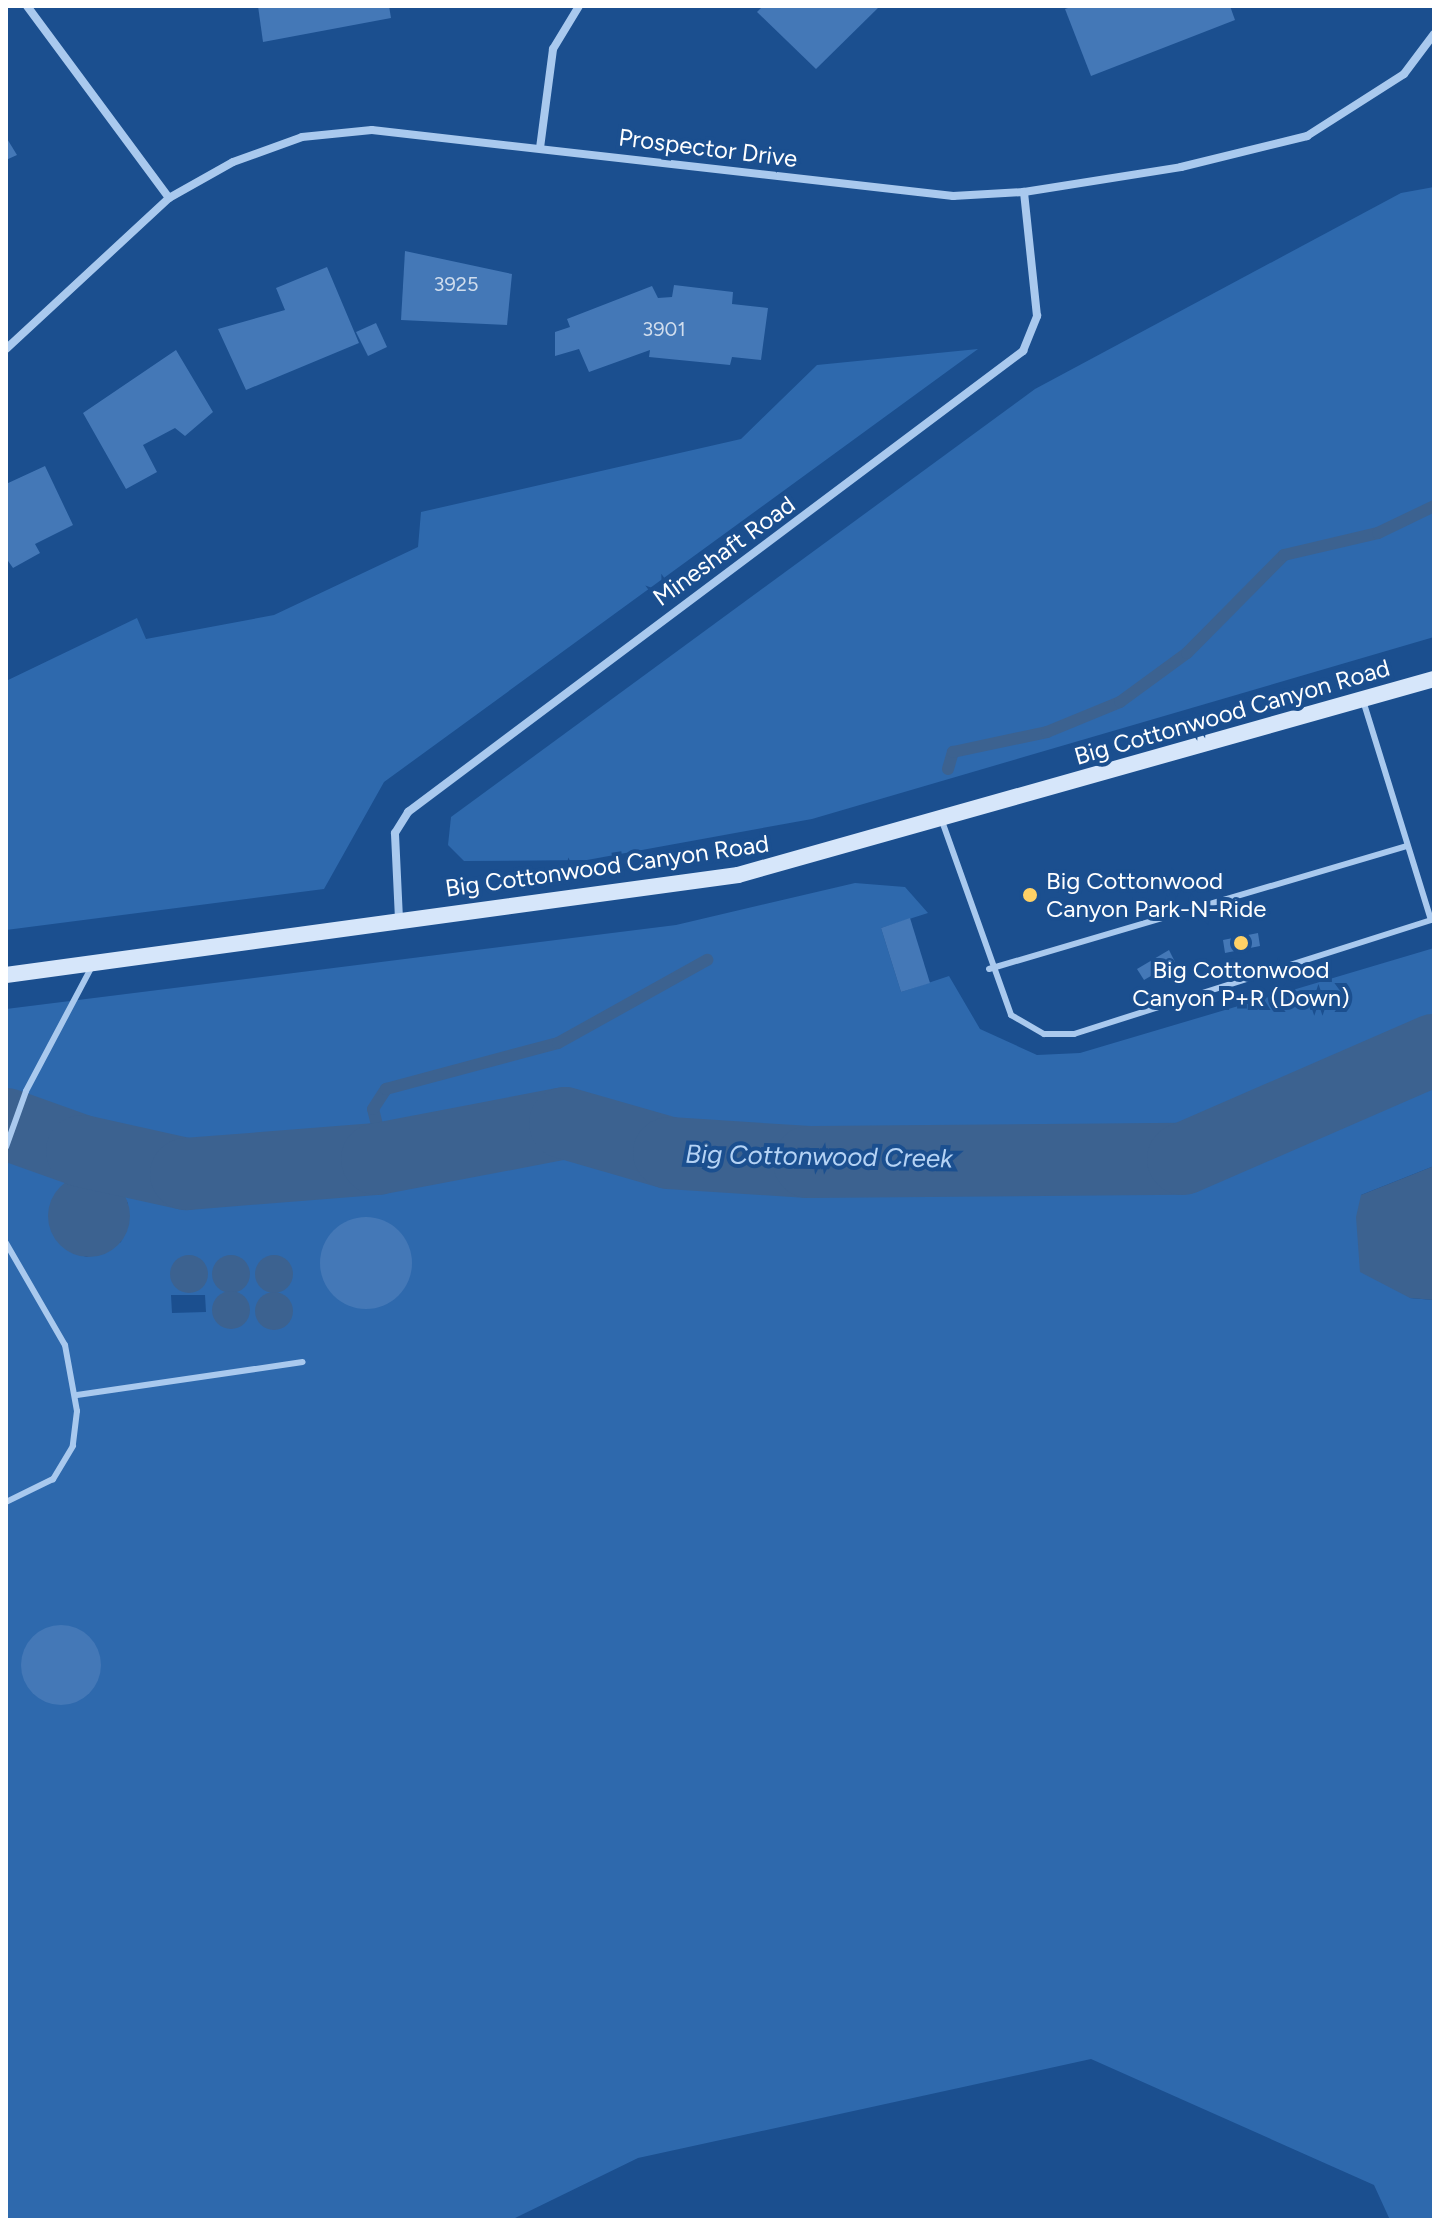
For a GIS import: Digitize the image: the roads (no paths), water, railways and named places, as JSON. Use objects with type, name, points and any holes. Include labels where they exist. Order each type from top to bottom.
[{"type":"main road","name":"Big Cottonwood Canyon Road","points":[[6,975],[738,875],[942,821],[1434,679]]},
{"type":"street","points":[[27,6],[169,198]]},
{"type":"street","points":[[540,148],[553,49],[579,6]]},
{"type":"street","name":"Prospector Drive","points":[[6,349],[169,198],[233,162],[302,137],[372,130],[953,196],[1024,192],[1181,167],[1307,136],[1404,74],[1434,34]]},
{"type":"street","name":"Mineshaft Road","points":[[399,919],[393,862],[395,833],[408,812],[1023,351],[1037,316],[1024,192]]},
{"type":"lane","points":[[942,821],[989,969],[1020,1024],[1044,1034],[1074,1034],[1431,920],[1363,699]]},
{"type":"lane","points":[[989,969],[1407,846]]},
{"type":"lane","points":[[6,1147],[26,1091],[94,961]]},
{"type":"lane","points":[[6,1243],[65,1345],[77,1395],[73,1446],[53,1479],[6,1502]]},
{"type":"lane","points":[[77,1395],[303,1362]]},
{"type":"waterway","points":[[948,769],[953,752],[1047,732],[1120,702],[1187,653],[1284,555],[1378,533],[1434,506]]},
{"type":"waterway","points":[[385,1157],[373,1109],[386,1089],[558,1043],[707,960]]},
{"type":"waterway","name":"Big Cottonwood Creek","points":[[6,1124],[82,1151],[186,1174],[377,1159],[565,1123],[669,1153],[809,1162],[1183,1159],[1434,1050]]},
{"type":"place","name":"Big Cottonwood Canyon Park-N-Ride","points":[[1030,895]]},
{"type":"place","name":"Big Cottonwood Canyon P+R (Down)","points":[[1241,943]]}]
